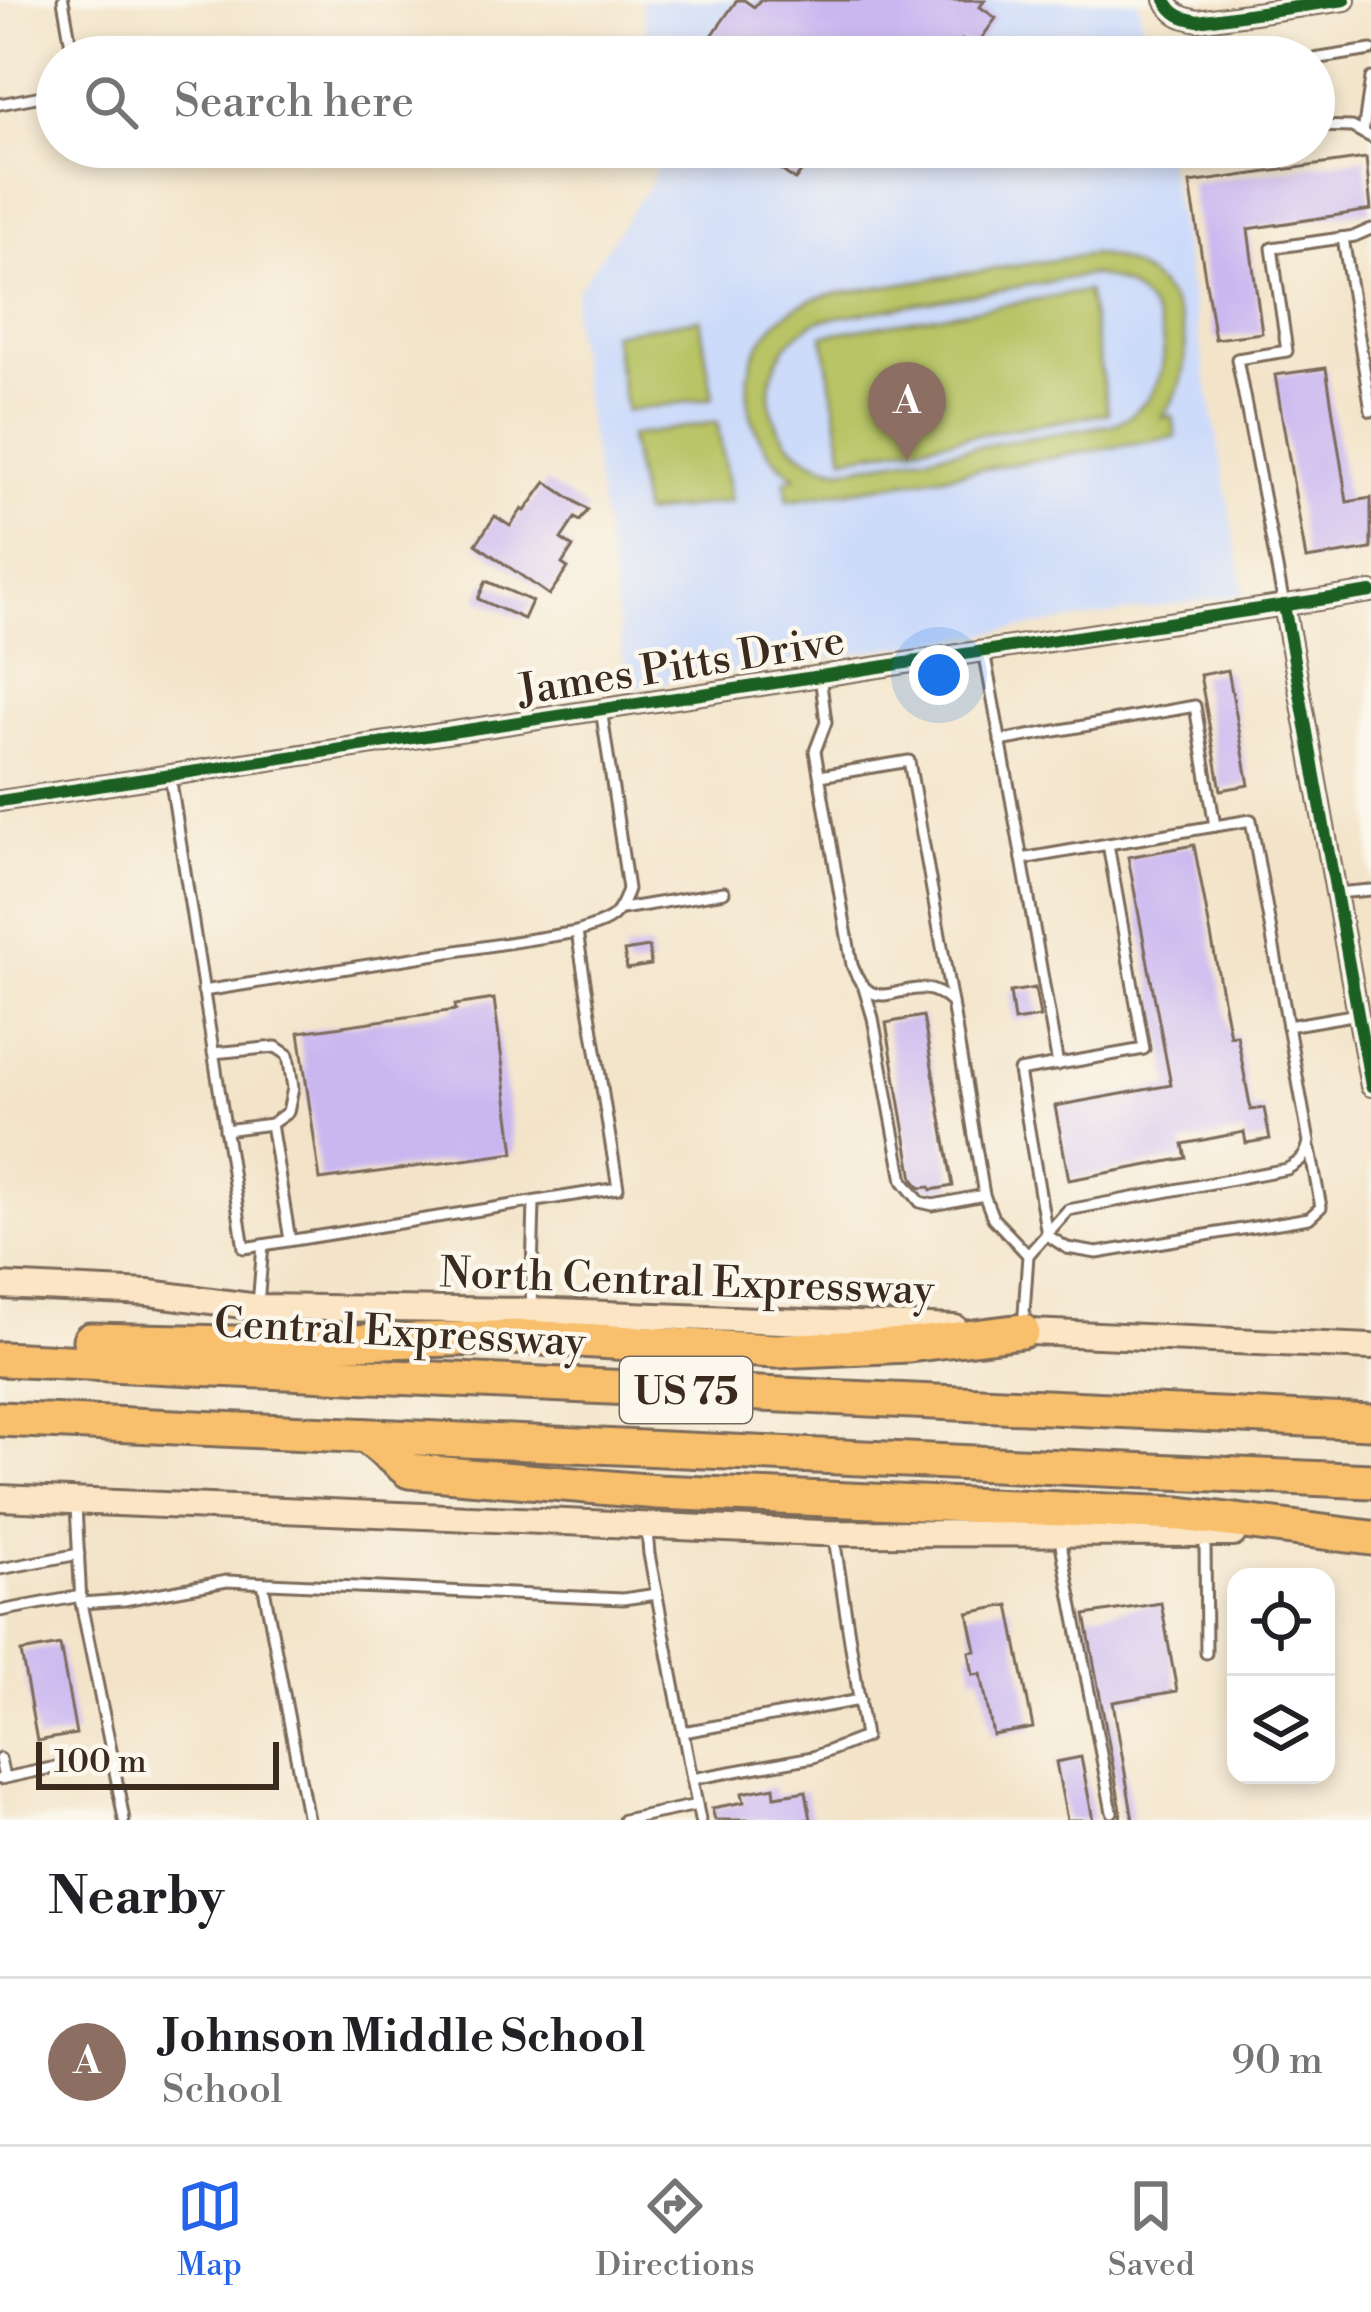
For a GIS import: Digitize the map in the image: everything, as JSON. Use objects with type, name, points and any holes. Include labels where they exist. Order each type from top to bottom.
[{"type":"highway","points":[[0,1337],[282,1344],[524,1337],[775,1351],[909,1345],[1022,1331]]},
{"type":"highway","name":"Central Expressway","points":[[0,1359],[1371,1422]]},
{"type":"highway","name":"US 75","points":[[0,1419],[1371,1480]]},
{"type":"highway","points":[[366,1436],[409,1471],[658,1492],[1180,1514],[1371,1539]]},
{"type":"main road","name":"North Central Expressway","points":[[0,1286],[149,1293],[258,1307],[531,1311],[1371,1347]]},
{"type":"main road","points":[[0,1297],[63,1287]]},
{"type":"main road","points":[[0,1498],[833,1533],[1371,1539]]},
{"type":"street","points":[[1168,5],[1182,19],[1198,21],[1345,0]]},
{"type":"street","name":"James Pitts Drive","points":[[0,801],[1371,592]]},
{"type":"street","points":[[1284,605],[1371,1086]]},
{"type":"lane","points":[[63,0],[69,36]]},
{"type":"lane","points":[[1335,56],[1371,50]]},
{"type":"lane","points":[[1335,127],[1352,127],[1367,135],[1371,78]]},
{"type":"lane","points":[[0,104],[36,97]]},
{"type":"lane","points":[[1284,605],[1238,359],[1288,350],[1272,248],[1371,230]]},
{"type":"lane","points":[[1343,238],[1371,411]]},
{"type":"lane","points":[[984,651],[1058,1064]]},
{"type":"lane","points":[[820,676],[826,722],[815,751],[850,957],[873,1018],[903,1181],[920,1202],[933,1205],[984,1195]]},
{"type":"lane","points":[[1000,741],[1195,706],[1215,826]]},
{"type":"lane","points":[[601,709],[627,877],[622,909]]},
{"type":"lane","points":[[820,776],[909,760],[984,1195],[993,1218],[1028,1255]]},
{"type":"lane","points":[[170,774],[244,1248],[618,1188],[578,932]]},
{"type":"lane","points":[[1022,859],[1108,844],[1251,820],[1321,1207],[1309,1218],[1097,1253],[1067,1248],[1047,1234],[1019,1071],[1144,1049],[1108,844]]},
{"type":"lane","points":[[1336,892],[1371,890]]},
{"type":"lane","points":[[203,991],[578,932],[606,922],[622,909],[724,892]]},
{"type":"lane","points":[[864,988],[879,997],[910,988],[935,989],[952,1003]]},
{"type":"lane","points":[[1288,1026],[1358,1014]]},
{"type":"lane","points":[[213,1053],[276,1047],[288,1055],[293,1088],[288,1112],[271,1124],[225,1130]]},
{"type":"lane","points":[[271,1124],[290,1240]]},
{"type":"lane","points":[[1022,1331],[1028,1255],[1069,1210],[1288,1168],[1306,1156],[1309,1142]]},
{"type":"lane","points":[[531,1311],[534,1202]]},
{"type":"lane","points":[[258,1307],[263,1245]]},
{"type":"lane","points":[[75,1501],[81,1600],[124,1820]]},
{"type":"lane","points":[[646,1526],[700,1820]]},
{"type":"lane","points":[[692,1779],[813,1757],[865,1737],[833,1533]]},
{"type":"lane","points":[[1060,1533],[1112,1812]]},
{"type":"lane","points":[[1204,1534],[1206,1653]]},
{"type":"lane","points":[[0,1569],[79,1554]]},
{"type":"lane","points":[[0,1611],[81,1600],[124,1600],[227,1580],[623,1599],[656,1594]]},
{"type":"lane","points":[[263,1583],[308,1820]]},
{"type":"lane","points":[[683,1732],[860,1700]]},
{"type":"lane","points":[[0,1759],[2,1778],[112,1755]]},
{"type":"lane","points":[[624,1820],[697,1805]]},
{"type":"shaded area","points":[[641,0],[1138,0],[1144,36],[647,36]]},
{"type":"shaded area","points":[[656,168],[1169,168],[1245,594],[628,688],[572,317],[577,291],[652,181]]},
{"type":"green space","points":[[1092,254],[1121,261],[1145,274],[1178,314],[1185,338],[1185,364],[1162,417],[1173,416],[1176,437],[788,501],[785,480],[796,477],[772,455],[756,429],[748,402],[749,374],[757,348],[774,325],[797,307],[828,295]],"holes":[[[1088,275],[1117,282],[1139,296],[1154,315],[1162,338],[1163,363],[1155,386],[1139,408],[1115,424],[841,469],[813,461],[792,446],[778,426],[771,379],[780,356],[796,336],[820,320]]]},
{"type":"green space","points":[[1087,291],[1108,413],[844,457],[823,335]]},
{"type":"green space","points":[[700,319],[713,398],[626,411],[612,333]]},
{"type":"green space","points":[[717,422],[731,501],[643,514],[629,436]]},
{"type":"building","points":[[737,0],[754,7],[760,0],[985,0],[980,7],[996,18],[983,36],[712,36]]},
{"type":"building","points":[[1366,158],[1371,210],[1248,229],[1262,333],[1215,339],[1190,183],[1296,168],[1335,168],[1335,162]]},
{"type":"building","points":[[778,168],[804,168],[795,180]]},
{"type":"building","points":[[1326,368],[1347,502],[1371,498],[1371,549],[1306,559],[1275,375]]},
{"type":"building","points":[[546,482],[588,510],[580,521],[575,518],[561,539],[573,547],[562,564],[568,568],[549,595],[476,544],[495,516],[510,526]]},
{"type":"building","points":[[486,581],[532,601],[524,619],[478,599]]},
{"type":"building","points":[[1228,670],[1249,785],[1221,790],[1200,675]]},
{"type":"building","points":[[1194,845],[1230,1036],[1237,1035],[1251,1110],[1264,1108],[1270,1139],[1246,1143],[1244,1132],[1183,1144],[1186,1158],[1069,1180],[1055,1106],[1171,1085],[1128,857]]},
{"type":"building","points":[[649,947],[651,965],[627,969],[624,951]]},
{"type":"building","points":[[1035,988],[1040,1017],[1014,1021],[1010,992]]},
{"type":"building","points":[[494,999],[514,1153],[320,1180],[299,1032],[456,1010],[455,1005]]},
{"type":"building","points":[[923,1016],[953,1186],[931,1190],[920,1188],[913,1179],[886,1023]]},
{"type":"building","points":[[1161,1603],[1177,1691],[1113,1702],[1133,1820],[1120,1820],[1085,1615]]},
{"type":"building","points":[[1009,1605],[1033,1728],[993,1735],[981,1674],[973,1675],[969,1652],[976,1651],[968,1613]]},
{"type":"building","points":[[60,1645],[76,1734],[37,1741],[21,1652]]},
{"type":"building","points":[[1081,1757],[1093,1820],[1067,1820],[1056,1762]]},
{"type":"building","points":[[774,1787],[775,1796],[806,1791],[811,1820],[715,1820],[712,1808],[744,1802],[742,1793]]},
{"type":"cycle path","points":[[1165,0],[1178,15],[1198,21],[1345,0]]},
{"type":"cycle path","points":[[0,801],[1371,592]]},
{"type":"cycle path","points":[[1284,605],[1371,1086]]},
{"type":"place","name":"Johnson Middle School","points":[[907,461]]}]
